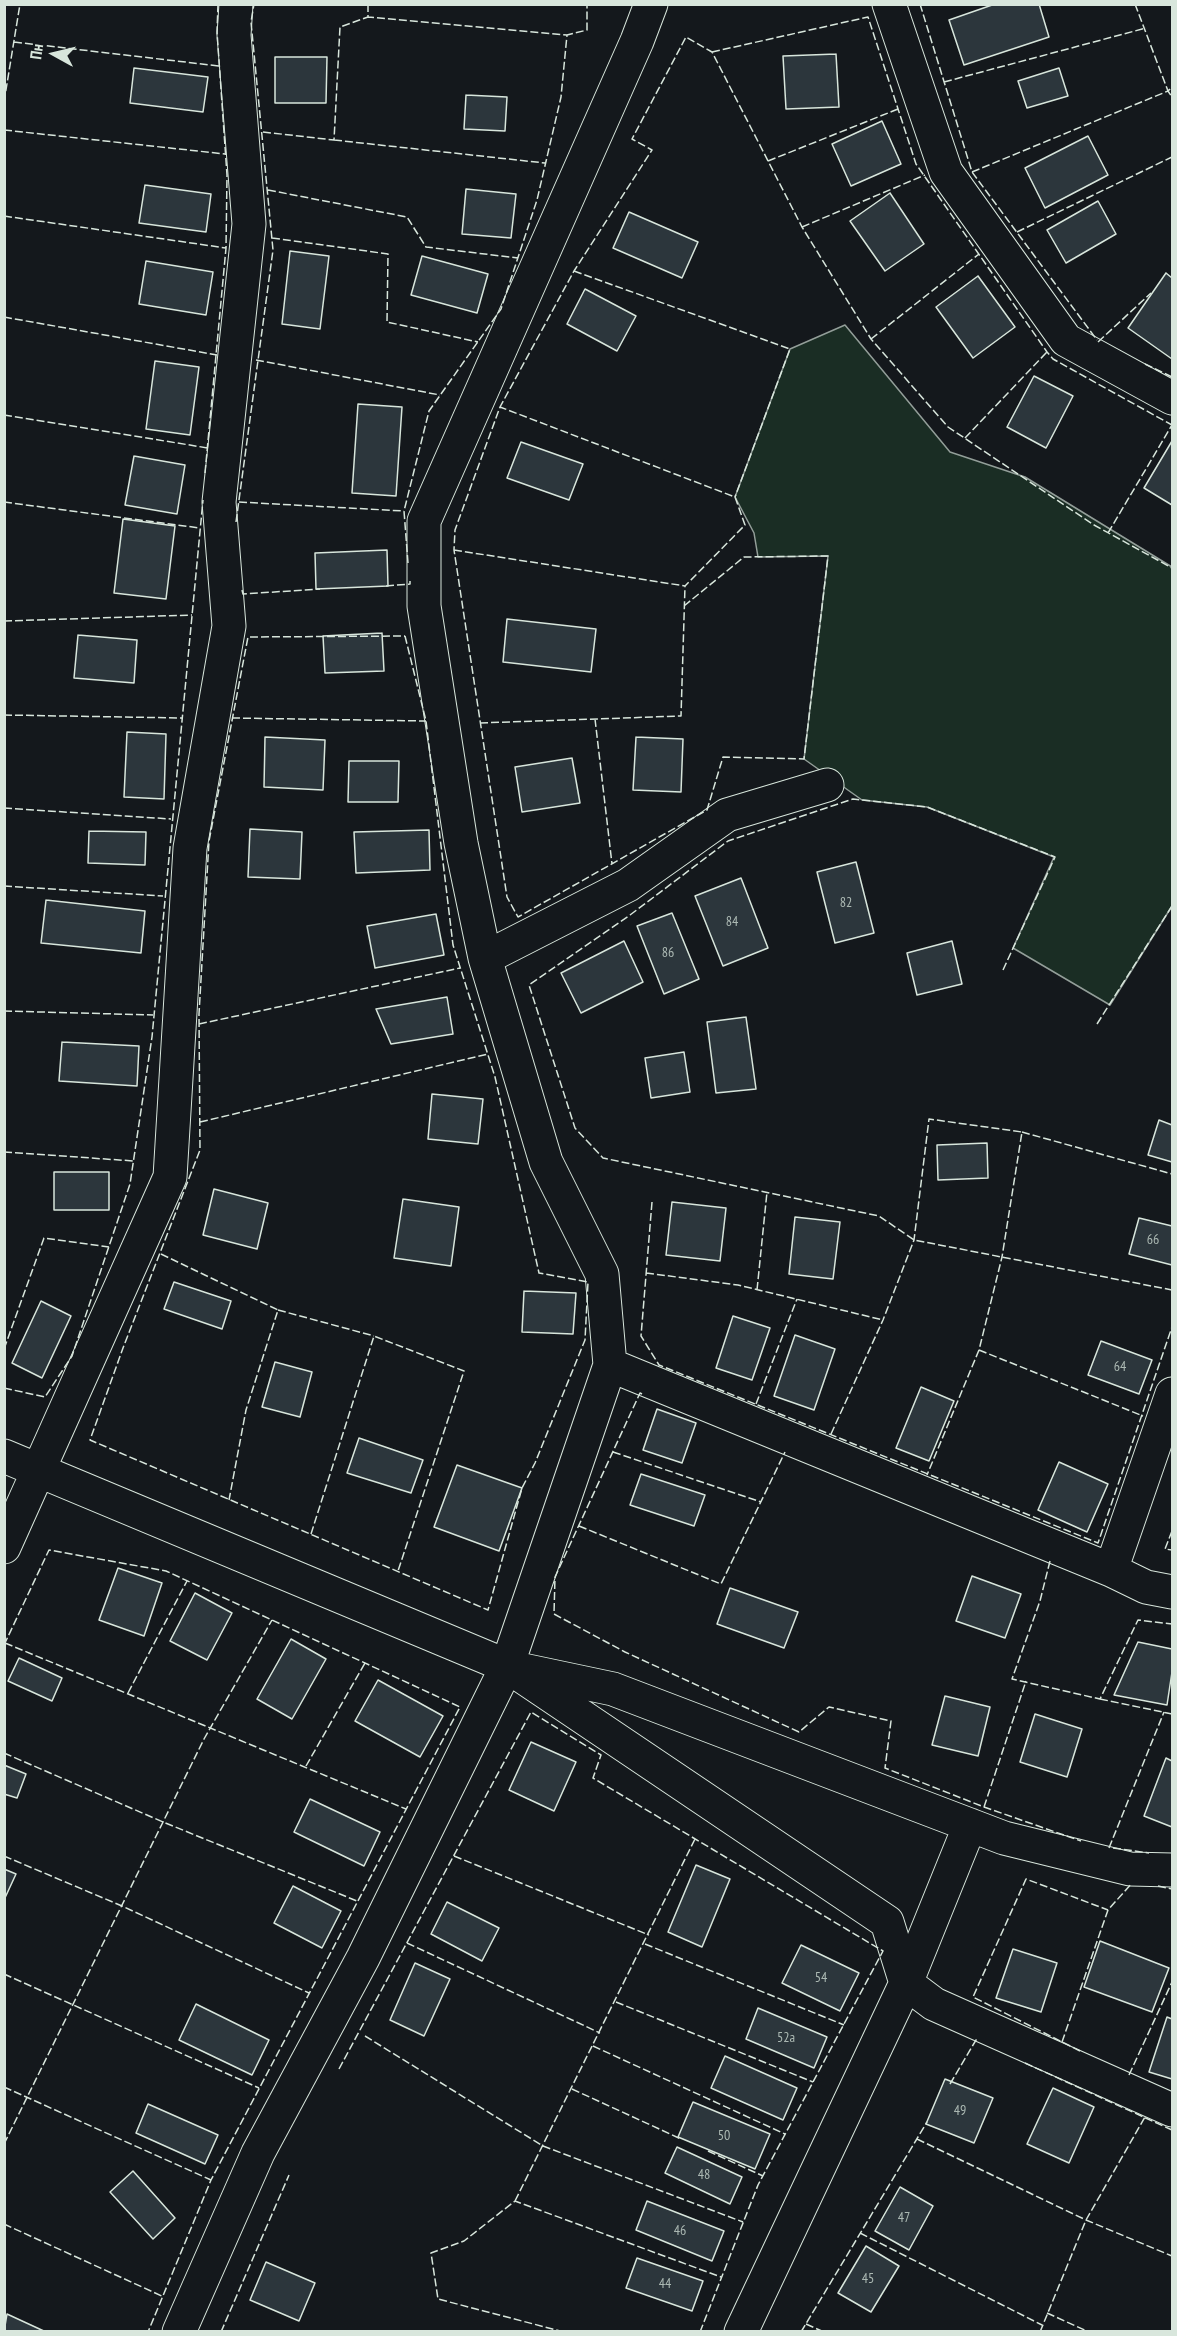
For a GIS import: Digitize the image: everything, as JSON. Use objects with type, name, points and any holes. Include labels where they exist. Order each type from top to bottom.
[{"type":"street","points":[[4,1547],[41,1470],[170,1177],[190,848],[230,626],[219,502],[249,224],[234,35],[236,4]]},
{"type":"street","points":[[179,2331],[258,2153],[363,1958],[507,1666],[610,1365],[602,1274],[546,1162],[485,958],[461,843],[424,606],[424,521],[633,52],[651,4]]},
{"type":"street","points":[[889,4],[946,172],[1066,340],[1173,398]]},
{"type":"street","points":[[485,958],[628,885],[727,815],[827,785]]},
{"type":"street","points":[[610,1365],[1112,1570],[1146,1587],[1173,1592]]},
{"type":"street","points":[[1112,1570],[1173,1394]]},
{"type":"street","points":[[4,1456],[507,1666],[613,1689],[1004,1838],[1130,1869],[1173,1870]]},
{"type":"street","points":[[507,1666],[887,1922],[906,1983],[934,2004],[1173,2110]]},
{"type":"street","points":[[741,2331],[906,1983],[970,1826]]},
{"type":"green space","points":[[845,325],[950,452],[1025,477],[1172,567],[1172,906],[1110,1005],[1013,948],[1054,857],[927,807],[862,800],[804,759],[828,556],[758,557],[754,533],[735,497],[790,349]]},
{"type":"building","points":[[995,4],[1039,4],[1049,37],[964,65],[949,20]]},
{"type":"building","points":[[836,54],[839,107],[786,109],[783,56]]},
{"type":"building","points":[[275,57],[327,57],[326,103],[275,103]]},
{"type":"building","points":[[134,68],[208,77],[203,112],[130,103]]},
{"type":"building","points":[[1059,68],[1068,96],[1027,108],[1018,81]]},
{"type":"building","points":[[466,95],[507,97],[505,131],[464,129]]},
{"type":"building","points":[[882,121],[901,164],[851,186],[832,144]]},
{"type":"building","points":[[1088,136],[1108,175],[1045,208],[1025,168]]},
{"type":"building","points":[[145,185],[211,194],[206,232],[139,223]]},
{"type":"building","points":[[466,189],[516,194],[511,238],[462,234]]},
{"type":"building","points":[[890,193],[924,244],[885,271],[850,221]]},
{"type":"building","points":[[1098,201],[1116,234],[1066,263],[1047,230]]},
{"type":"building","points":[[629,212],[698,242],[682,278],[613,248]]},
{"type":"building","points":[[290,251],[329,256],[320,329],[282,324]]},
{"type":"building","points":[[422,256],[488,274],[477,313],[411,295]]},
{"type":"building","points":[[146,261],[213,272],[206,315],[139,304]]},
{"type":"building","points":[[1166,273],[1172,278],[1172,359],[1128,328]]},
{"type":"building","points":[[978,276],[1015,327],[973,358],[936,307]]},
{"type":"building","points":[[585,289],[636,316],[617,351],[567,324]]},
{"type":"building","points":[[155,361],[199,367],[190,435],[146,429]]},
{"type":"building","points":[[1034,376],[1073,396],[1046,448],[1007,427]]},
{"type":"building","points":[[358,404],[402,407],[396,496],[352,493]]},
{"type":"building","points":[[1172,441],[1172,505],[1144,488]]},
{"type":"building","points":[[521,442],[583,464],[569,500],[507,478]]},
{"type":"building","points":[[134,456],[185,465],[177,514],[125,505]]},
{"type":"building","points":[[123,519],[175,526],[166,599],[114,593]]},
{"type":"building","points":[[387,550],[388,586],[316,589],[315,553]]},
{"type":"building","points":[[507,619],[596,629],[591,672],[503,662]]},
{"type":"building","points":[[382,633],[384,671],[325,673],[323,636]]},
{"type":"building","points":[[78,635],[137,640],[134,683],[74,678]]},
{"type":"building","points":[[127,732],[166,734],[164,799],[124,797]]},
{"type":"building","points":[[265,737],[325,740],[323,790],[264,787]]},
{"type":"building","points":[[636,737],[683,739],[681,792],[633,790]]},
{"type":"building","points":[[572,758],[580,803],[522,812],[515,767]]},
{"type":"building","points":[[349,761],[399,761],[398,802],[348,802]]},
{"type":"building","points":[[250,829],[302,832],[300,879],[248,877]]},
{"type":"building","points":[[429,830],[430,870],[356,873],[354,832]]},
{"type":"building","points":[[89,831],[146,832],[145,865],[88,863]]},
{"type":"building","points":[[856,862],[874,933],[835,943],[817,872]]},
{"type":"building","points":[[741,878],[768,948],[723,966],[695,896]]},
{"type":"building","points":[[46,900],[145,911],[141,953],[41,943]]},
{"type":"building","points":[[672,913],[699,979],[664,994],[637,926]]},
{"type":"building","points":[[436,914],[444,955],[375,968],[367,926]]},
{"type":"building","points":[[624,941],[643,982],[581,1013],[561,973]]},
{"type":"building","points":[[952,941],[962,984],[917,995],[907,953]]},
{"type":"building","points":[[447,997],[453,1034],[391,1044],[376,1009]]},
{"type":"building","points":[[746,1017],[756,1089],[716,1093],[707,1022]]},
{"type":"building","points":[[62,1042],[139,1046],[137,1086],[59,1081]]},
{"type":"building","points":[[684,1052],[690,1092],[651,1098],[645,1058]]},
{"type":"building","points":[[432,1094],[483,1099],[478,1144],[428,1139]]},
{"type":"building","points":[[1159,1120],[1172,1125],[1172,1162],[1148,1155]]},
{"type":"building","points":[[987,1143],[988,1178],[938,1180],[937,1145]]},
{"type":"building","points":[[54,1172],[109,1172],[109,1210],[54,1210]]},
{"type":"building","points":[[214,1189],[268,1203],[257,1249],[203,1235]]},
{"type":"building","points":[[403,1199],[459,1207],[451,1266],[394,1258]]},
{"type":"building","points":[[672,1202],[726,1208],[720,1261],[666,1255]]},
{"type":"building","points":[[795,1217],[840,1222],[833,1279],[789,1274]]},
{"type":"building","points":[[1139,1218],[1172,1226],[1172,1265],[1129,1254]]},
{"type":"building","points":[[174,1282],[231,1301],[222,1329],[164,1309]]},
{"type":"building","points":[[524,1291],[576,1293],[573,1334],[522,1332]]},
{"type":"building","points":[[41,1301],[71,1316],[42,1378],[12,1363]]},
{"type":"building","points":[[733,1316],[770,1328],[752,1380],[716,1368]]},
{"type":"building","points":[[795,1335],[835,1349],[814,1410],[774,1396]]},
{"type":"building","points":[[1101,1341],[1152,1360],[1139,1394],[1088,1375]]},
{"type":"building","points":[[275,1362],[312,1372],[300,1417],[262,1407]]},
{"type":"building","points":[[921,1387],[954,1401],[929,1461],[896,1448]]},
{"type":"building","points":[[657,1409],[696,1423],[682,1463],[643,1450]]},
{"type":"building","points":[[359,1438],[423,1460],[411,1493],[347,1473]]},
{"type":"building","points":[[1059,1462],[1108,1484],[1087,1532],[1038,1510]]},
{"type":"building","points":[[457,1465],[522,1488],[499,1551],[434,1527]]},
{"type":"building","points":[[641,1474],[705,1495],[694,1526],[630,1505]]},
{"type":"building","points":[[118,1568],[162,1583],[144,1636],[99,1620]]},
{"type":"building","points":[[972,1576],[1021,1594],[1005,1638],[956,1621]]},
{"type":"building","points":[[730,1588],[798,1612],[784,1648],[717,1624]]},
{"type":"building","points":[[195,1593],[232,1613],[207,1660],[170,1641]]},
{"type":"building","points":[[291,1639],[326,1659],[292,1719],[257,1699]]},
{"type":"building","points":[[1138,1642],[1172,1649],[1172,1672],[1167,1705],[1114,1695]]},
{"type":"building","points":[[19,1658],[62,1678],[52,1701],[8,1681]]},
{"type":"building","points":[[378,1680],[443,1716],[420,1757],[355,1721]]},
{"type":"building","points":[[945,1696],[990,1707],[978,1756],[932,1745]]},
{"type":"building","points":[[1035,1714],[1082,1729],[1067,1777],[1020,1762]]},
{"type":"building","points":[[531,1742],[576,1762],[554,1811],[509,1790]]},
{"type":"building","points":[[1166,1758],[1172,1761],[1172,1827],[1144,1816]]},
{"type":"building","points":[[4,1765],[26,1774],[17,1798],[4,1794]]},
{"type":"building","points":[[310,1799],[380,1832],[364,1866],[294,1832]]},
{"type":"building","points":[[696,1865],[730,1879],[702,1947],[668,1932]]},
{"type":"building","points":[[4,1869],[16,1874],[4,1900]]},
{"type":"building","points":[[293,1886],[341,1911],[322,1948],[274,1923]]},
{"type":"building","points":[[447,1902],[499,1928],[482,1961],[431,1934]]},
{"type":"building","points":[[1100,1941],[1169,1968],[1152,2012],[1084,1987]]},
{"type":"building","points":[[801,1945],[859,1973],[840,2011],[782,1983]]},
{"type":"building","points":[[1013,1949],[1057,1963],[1041,2012],[996,1998]]},
{"type":"building","points":[[415,1963],[450,1979],[424,2036],[390,2020]]},
{"type":"building","points":[[196,2004],[269,2040],[252,2075],[179,2040]]},
{"type":"building","points":[[758,2008],[827,2037],[814,2068],[746,2039]]},
{"type":"building","points":[[1167,2017],[1172,2019],[1172,2079],[1149,2072]]},
{"type":"building","points":[[725,2056],[797,2088],[783,2120],[711,2088]]},
{"type":"building","points":[[945,2079],[993,2098],[974,2143],[926,2124]]},
{"type":"building","points":[[1053,2088],[1094,2107],[1069,2163],[1027,2144]]},
{"type":"building","points":[[693,2102],[770,2134],[755,2169],[678,2137]]},
{"type":"building","points":[[148,2104],[218,2135],[205,2164],[136,2133]]},
{"type":"building","points":[[677,2147],[742,2177],[730,2204],[665,2173]]},
{"type":"building","points":[[133,2171],[175,2218],[153,2239],[110,2192]]},
{"type":"building","points":[[900,2187],[933,2206],[909,2250],[875,2231]]},
{"type":"building","points":[[647,2201],[724,2231],[712,2261],[636,2230]]},
{"type":"building","points":[[866,2246],[899,2266],[871,2312],[838,2293]]},
{"type":"building","points":[[637,2258],[703,2281],[692,2311],[626,2288]]},
{"type":"building","points":[[266,2262],[315,2283],[299,2321],[250,2300]]},
{"type":"building","points":[[7,2314],[46,2332],[4,2332]]},
{"type":"fence","points":[[4,102],[20,4]]},
{"type":"fence","points":[[205,473],[226,248],[227,175],[217,32],[218,4]]},
{"type":"fence","points":[[236,522],[273,250],[251,22],[254,4]]},
{"type":"fence","points":[[368,4],[368,17],[567,35]]},
{"type":"fence","points":[[408,563],[404,511],[429,411],[501,309],[537,200],[561,97],[567,35],[587,30],[587,4]]},
{"type":"fence","points":[[920,4],[972,172],[1097,340]]},
{"type":"fence","points":[[1135,4],[1168,91],[1172,87]]},
{"type":"fence","points":[[263,132],[334,140],[340,27],[368,17]]},
{"type":"fence","points":[[712,52],[868,17],[916,164],[1047,352],[1053,359],[1172,425]]},
{"type":"fence","points":[[944,82],[1146,28]]},
{"type":"fence","points":[[684,606],[744,557],[828,556],[804,759],[723,757],[707,810],[518,917],[507,897],[454,550],[455,530],[500,407],[574,271],[652,150],[632,139],[686,37],[712,52],[802,227],[871,339],[948,427],[1094,525],[1172,568]]},
{"type":"fence","points":[[14,42],[219,66]]},
{"type":"fence","points":[[972,172],[1168,91],[1172,97]]},
{"type":"fence","points":[[768,161],[898,109]]},
{"type":"fence","points":[[4,130],[225,154]]},
{"type":"fence","points":[[334,140],[545,163]]},
{"type":"fence","points":[[1017,232],[1172,157]]},
{"type":"fence","points":[[802,227],[925,175]]},
{"type":"fence","points":[[268,190],[407,217],[426,247],[518,258]]},
{"type":"fence","points":[[4,216],[226,248]]},
{"type":"fence","points":[[272,238],[388,254],[387,322],[478,342]]},
{"type":"fence","points":[[871,339],[979,254]]},
{"type":"fence","points":[[574,271],[790,349],[735,497]]},
{"type":"fence","points":[[1098,342],[1151,293]]},
{"type":"fence","points":[[4,317],[217,355]]},
{"type":"fence","points":[[965,438],[1047,352]]},
{"type":"fence","points":[[256,360],[440,395]]},
{"type":"fence","points":[[1145,364],[1172,377]]},
{"type":"fence","points":[[454,550],[685,586],[745,525],[735,497],[500,407]]},
{"type":"fence","points":[[4,415],[208,448]]},
{"type":"fence","points":[[1108,533],[1172,425]]},
{"type":"fence","points":[[4,1388],[45,1397],[72,1356],[130,1184],[152,1037],[203,500]]},
{"type":"fence","points":[[4,502],[200,528]]},
{"type":"fence","points":[[239,502],[404,511]]},
{"type":"fence","points":[[386,586],[410,584],[410,581]]},
{"type":"fence","points":[[480,723],[681,716],[685,586]]},
{"type":"fence","points":[[242,590],[243,594],[320,589]]},
{"type":"fence","points":[[4,621],[192,615]]},
{"type":"fence","points":[[405,636],[426,721],[453,945],[495,1077],[539,1273],[588,1282],[585,1340],[535,1463],[522,1488],[488,1610],[90,1440],[200,1150],[199,1014],[209,841],[248,637],[405,636]]},
{"type":"fence","points":[[4,715],[182,718]]},
{"type":"fence","points":[[232,718],[426,721]]},
{"type":"fence","points":[[595,719],[612,864]]},
{"type":"fence","points":[[1003,970],[1055,857],[927,807],[853,799],[728,841],[630,915],[529,985],[575,1128],[603,1158],[879,1216],[914,1240],[1172,1290]]},
{"type":"fence","points":[[4,808],[171,819]]},
{"type":"fence","points":[[4,886],[163,896]]},
{"type":"fence","points":[[1097,1024],[1172,906]]},
{"type":"fence","points":[[199,1024],[460,968]]},
{"type":"fence","points":[[4,1011],[153,1015]]},
{"type":"fence","points":[[200,1122],[488,1054]]},
{"type":"fence","points":[[831,1434],[883,1320],[914,1240],[929,1119],[1022,1132],[1002,1257],[979,1350],[927,1475]]},
{"type":"fence","points":[[1022,1132],[1172,1174]]},
{"type":"fence","points":[[4,1152],[134,1161]]},
{"type":"fence","points":[[757,1290],[767,1192]]},
{"type":"fence","points":[[652,1202],[641,1336],[659,1365],[1098,1543],[1172,1327]]},
{"type":"fence","points":[[4,1349],[44,1238],[109,1247]]},
{"type":"fence","points":[[161,1254],[278,1310],[246,1410],[229,1500]]},
{"type":"fence","points":[[646,1273],[738,1285],[883,1320]]},
{"type":"fence","points":[[756,1404],[797,1299]]},
{"type":"fence","points":[[278,1310],[374,1336]]},
{"type":"fence","points":[[311,1534],[374,1336],[464,1371],[398,1571]]},
{"type":"fence","points":[[979,1350],[1143,1416]]},
{"type":"fence","points":[[642,1394],[640,1393],[555,1577],[554,1614],[625,1652],[799,1732],[829,1707],[891,1721],[885,1768],[984,1807],[1081,1841]]},
{"type":"fence","points":[[613,1452],[761,1502]]},
{"type":"fence","points":[[579,1526],[721,1584],[785,1452]]},
{"type":"fence","points":[[1172,1531],[1165,1549],[1172,1550]]},
{"type":"fence","points":[[4,1645],[49,1550],[166,1571],[460,1707],[211,2180],[148,2332]]},
{"type":"fence","points":[[1050,1561],[1040,1601],[1012,1679],[1100,1699],[1138,1620],[1172,1624]]},
{"type":"fence","points":[[128,1693],[187,1581]]},
{"type":"fence","points":[[4,2144],[204,1739],[272,1620]]},
{"type":"fence","points":[[5,1643],[406,1809]]},
{"type":"fence","points":[[306,1766],[365,1663]]},
{"type":"fence","points":[[984,1807],[1026,1681]]},
{"type":"fence","points":[[1100,1699],[1172,1714]]},
{"type":"fence","points":[[339,2069],[531,1712],[601,1755],[593,1778],[883,1951],[758,2185],[700,2332]]},
{"type":"fence","points":[[1109,1848],[1164,1712]]},
{"type":"fence","points":[[4,1753],[163,1822],[357,1901]]},
{"type":"fence","points":[[515,2201],[695,1839]]},
{"type":"fence","points":[[1113,1848],[1149,1853]]},
{"type":"fence","points":[[4,1856],[122,1906],[309,1993]]},
{"type":"fence","points":[[454,1856],[649,1935]]},
{"type":"fence","points":[[1080,2051],[973,1997],[1026,1879],[1108,1910]]},
{"type":"fence","points":[[1062,2042],[1108,1910],[1132,1883]]},
{"type":"fence","points":[[1158,1886],[1172,1889]]},
{"type":"fence","points":[[407,1943],[600,2033]]},
{"type":"fence","points":[[645,1944],[844,2025]]},
{"type":"fence","points":[[4,1974],[259,2088]]},
{"type":"fence","points":[[1129,2075],[1172,1982]]},
{"type":"fence","points":[[616,2002],[813,2082]]},
{"type":"fence","points":[[365,2036],[543,2146],[743,2222]]},
{"type":"fence","points":[[950,2084],[976,2040],[979,2042]]},
{"type":"fence","points":[[593,2046],[785,2134]]},
{"type":"fence","points":[[1025,2063],[1172,2130]]},
{"type":"fence","points":[[4,2087],[211,2180]]},
{"type":"fence","points":[[572,2089],[681,2139]]},
{"type":"fence","points":[[1040,2332],[1086,2220],[1145,2117]]},
{"type":"fence","points":[[801,2332],[927,2122]]},
{"type":"fence","points":[[917,2139],[1086,2220],[1172,2256]]},
{"type":"fence","points":[[708,2151],[763,2176]]},
{"type":"fence","points":[[221,2332],[289,2175]]},
{"type":"fence","points":[[564,2332],[438,2299],[431,2253],[464,2241],[515,2201],[721,2277]]},
{"type":"fence","points":[[4,2224],[164,2297]]},
{"type":"fence","points":[[860,2233],[1042,2325]]},
{"type":"fence","points":[[1047,2313],[1089,2332]]},
{"type":"fence","points":[[806,2324],[824,2332]]}]
